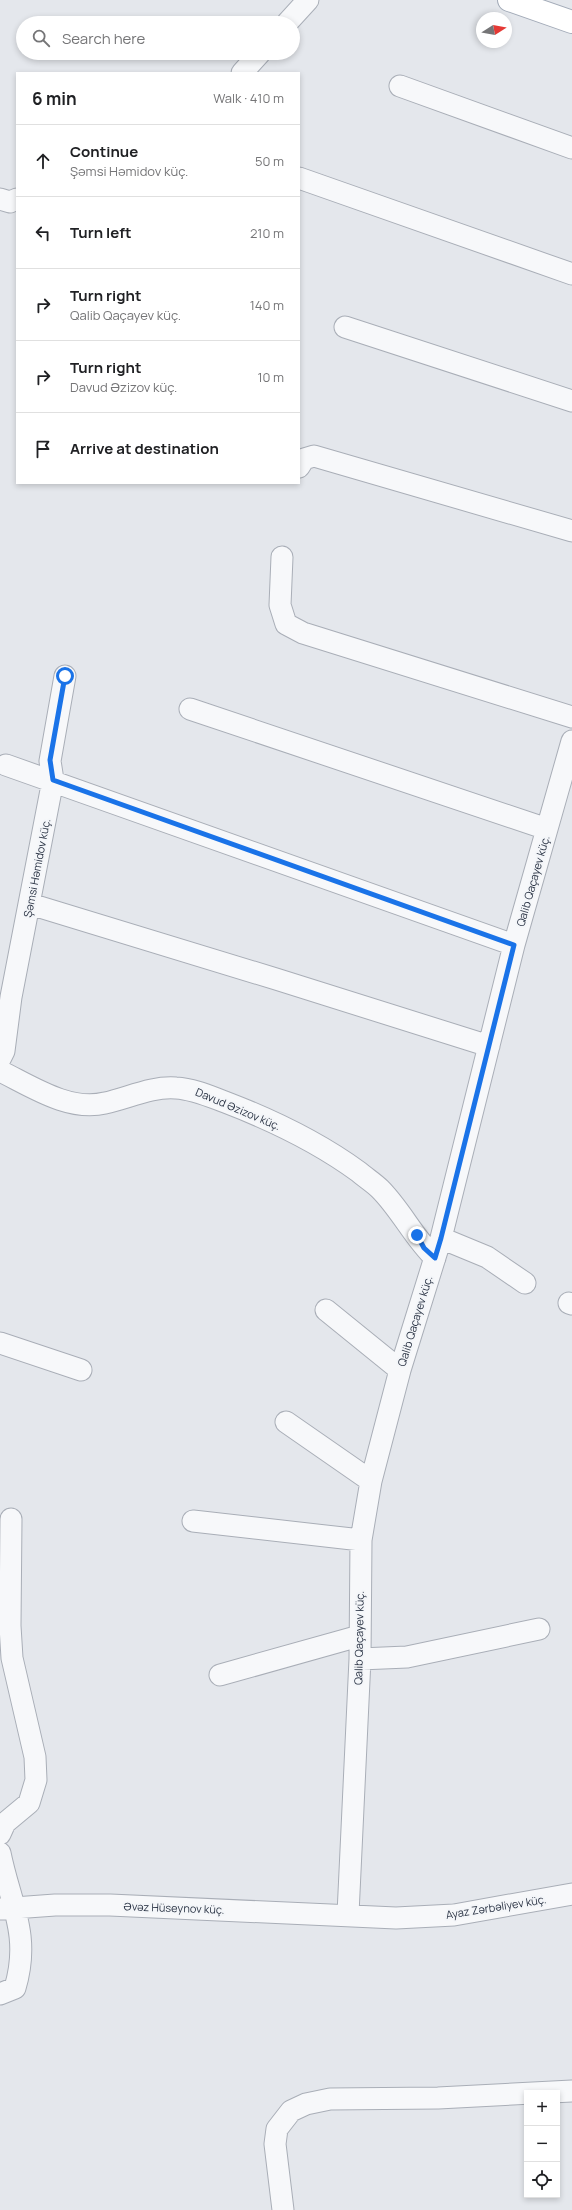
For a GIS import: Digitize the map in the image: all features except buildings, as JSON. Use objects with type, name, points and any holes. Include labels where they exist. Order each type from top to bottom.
[{"type":"main road","points":[[519,2],[572,22]]},
{"type":"street","points":[[293,16],[308,0]]},
{"type":"street","points":[[243,72],[254,60]]},
{"type":"street","points":[[400,86],[572,148]]},
{"type":"street","points":[[300,178],[572,274]]},
{"type":"street","points":[[0,199],[10,202],[16,199]]},
{"type":"street","points":[[345,327],[572,401]]},
{"type":"street","points":[[300,465],[304,458],[314,456],[572,531]]},
{"type":"street","points":[[282,557],[280,605],[286,624],[303,633],[572,717]]},
{"type":"street","name":"Şəmsi Həmidov küç.","points":[[0,1059],[4,1051],[11,997],[53,780],[50,760],[65,676]]},
{"type":"street","points":[[190,709],[547,829]]},
{"type":"street","name":"Qalib Qaçayev küç.","points":[[348,1914],[360,1659],[361,1540],[371,1481],[400,1370],[438,1248],[514,945],[572,741]]},
{"type":"street","points":[[6,765],[53,780],[514,945]]},
{"type":"street","points":[[30,904],[489,1046]]},
{"type":"street","name":"Davud Əzizov küç.","points":[[0,1071],[42,1092],[83,1105],[103,1104],[161,1088],[174,1087],[189,1089],[261,1116],[332,1152],[379,1188],[399,1210],[424,1248],[438,1248]]},
{"type":"street","points":[[438,1248],[487,1257],[525,1283]]},
{"type":"street","points":[[326,1310],[400,1370]]},
{"type":"street","points":[[0,1343],[81,1370]]},
{"type":"street","points":[[286,1422],[371,1481]]},
{"type":"street","points":[[0,1834],[5,1823],[29,1803],[36,1780],[34,1750],[12,1658],[10,1626],[11,1520]]},
{"type":"street","points":[[193,1521],[361,1540]]},
{"type":"street","points":[[360,1659],[407,1657],[539,1629]]},
{"type":"street","points":[[220,1675],[359,1636]]},
{"type":"street","points":[[0,1853],[4,1872],[8,1909],[20,1930],[21,1968],[15,1988],[0,1994]]},
{"type":"street","name":"Ayaz Zərbəliyev küç.","points":[[348,1914],[396,1918],[454,1915],[572,1894]]},
{"type":"street","name":"Əvəz Hüseynov küç.","points":[[8,1909],[110,1905],[348,1914]]},
{"type":"street","points":[[283,2210],[275,2144],[277,2129],[291,2111],[306,2104],[330,2099],[438,2098],[572,2091]]},
{"type":"route","points":[[65,676],[50,760],[53,780],[514,945],[435,1258],[424,1248],[417,1235]]}]
